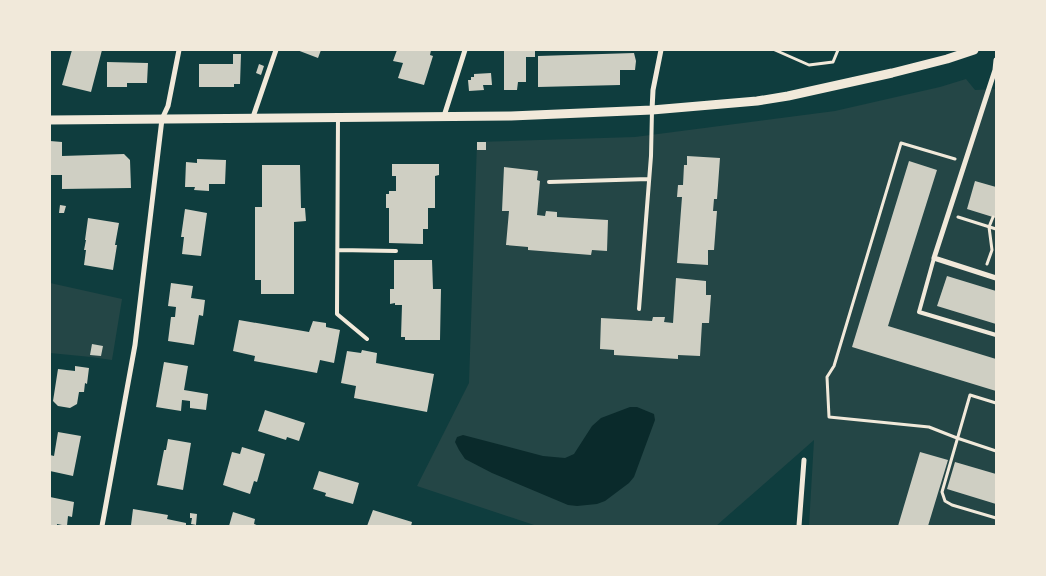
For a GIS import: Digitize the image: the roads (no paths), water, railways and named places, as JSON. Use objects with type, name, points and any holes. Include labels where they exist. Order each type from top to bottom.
[{"type":"street","points":[[102,526],[135,345],[162,119],[168,106],[178,50]]},
{"type":"street","points":[[253,118],[276,50]]},
{"type":"street","points":[[444,116],[465,50]]},
{"type":"street","points":[[652,110],[653,90],[661,50]]},
{"type":"street","points":[[50,120],[511,116],[652,110],[757,101],[788,96],[892,73],[974,50]]},
{"type":"street","points":[[996,60],[995,70],[934,258],[996,278]]},
{"type":"street","points":[[798,526],[804,460]]},
{"type":"lane","points":[[639,309],[649,179],[652,110]]},
{"type":"lane","points":[[338,117],[337,314],[367,339]]},
{"type":"lane","points":[[549,182],[649,179]]},
{"type":"lane","points":[[338,250],[396,251]]},
{"type":"lane","points":[[934,258],[918,312],[996,335]]}]
